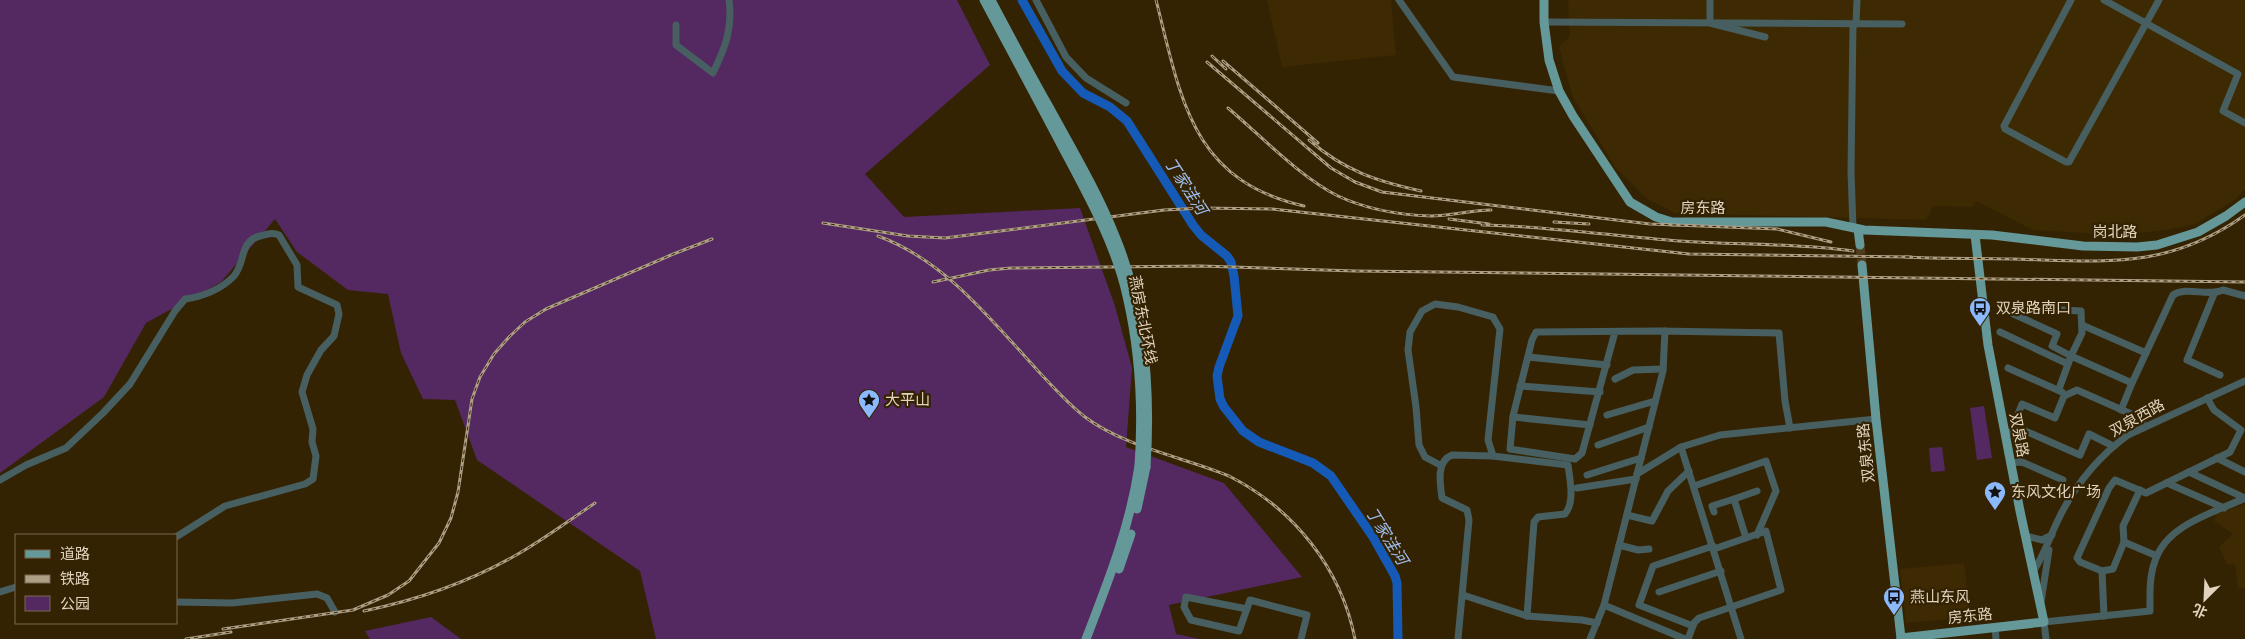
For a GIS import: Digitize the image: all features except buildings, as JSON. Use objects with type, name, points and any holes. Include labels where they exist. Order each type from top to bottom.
[{"type":"main road","name":"燕房东北环线","points":[[984,0],[1088,194],[1108,238],[1127,296],[1140,378],[1142,467],[1126,530],[1086,639]]},
{"type":"main road","name":"燕房东北环线","points":[[992,0],[1116,236],[1135,296],[1146,369],[1148,399],[1140,499],[1125,553],[1092,639]]},
{"type":"main road","name":"房东路","points":[[1544,0],[1544,22],[1549,60],[1559,90],[1594,149],[1630,202],[1656,217],[1672,222],[1826,222],[1856,229],[1975,235]]},
{"type":"main road","name":"岗北路","points":[[1975,235],[2083,246],[2137,247],[2158,245],[2209,227],[2245,202]]},
{"type":"main road","points":[[1856,229],[1860,245]]},
{"type":"main road","name":"双泉路","points":[[1975,235],[1988,345],[2010,463],[2044,622]]},
{"type":"main road","name":"双泉东路","points":[[1862,265],[1876,419],[1901,638]]},
{"type":"main road","name":"房东路","points":[[1901,638],[2044,622]]},
{"type":"street","points":[[676,25],[676,45],[713,73],[728,41],[731,14],[729,0]]},
{"type":"street","points":[[1036,0],[1066,57],[1086,78],[1126,103]]},
{"type":"street","points":[[1399,0],[1453,77],[1559,90]]},
{"type":"street","points":[[1710,0],[1710,23]]},
{"type":"street","points":[[1856,229],[1851,161],[1853,24],[1856,24],[1857,0]]},
{"type":"street","points":[[2071,0],[2004,126],[2005,129],[2066,162],[2069,162],[2159,0]]},
{"type":"street","points":[[2104,0],[2238,74],[2223,112],[2245,123]]},
{"type":"street","points":[[1544,22],[1902,24]]},
{"type":"street","points":[[1710,23],[1765,37]]},
{"type":"street","points":[[0,480],[26,465],[66,448],[126,389],[175,311],[185,299],[200,297],[234,276],[248,242],[255,237],[272,232],[280,235],[297,265],[298,287],[337,305],[339,314],[334,336],[321,350],[307,375],[302,392],[313,429],[312,442],[316,456],[313,479],[305,484],[225,506],[178,537]]},
{"type":"street","points":[[2121,410],[2173,295],[2178,292],[2214,294],[2223,290],[2245,296]]},
{"type":"street","points":[[2214,294],[2187,360],[2220,375]]},
{"type":"street","points":[[1440,465],[1425,457],[1419,445],[1408,350],[1408,339],[1415,321],[1422,311],[1435,304],[1458,307],[1493,318],[1500,329],[1488,440],[1493,456]]},
{"type":"street","points":[[2059,389],[2082,333],[2081,311],[2063,310]]},
{"type":"street","points":[[2007,311],[2057,334],[2052,346],[2132,383]]},
{"type":"street","points":[[2082,325],[2146,354]]},
{"type":"street","points":[[1615,332],[1582,453],[1575,459],[1510,449],[1513,417],[1536,332],[1665,331],[1778,333],[1790,428]]},
{"type":"street","points":[[1590,639],[1604,606],[1649,428],[1663,369],[1665,331]]},
{"type":"street","points":[[2000,332],[2068,364]]},
{"type":"street","points":[[1528,357],[1607,365]]},
{"type":"street","points":[[2008,368],[2059,389],[2066,396]]},
{"type":"street","points":[[1615,379],[1633,370],[1663,369]]},
{"type":"street","name":"双泉西路","points":[[2034,570],[2045,553],[2065,506],[2080,481],[2113,446],[2145,427],[2245,380]]},
{"type":"street","points":[[1520,386],[1600,392]]},
{"type":"street","points":[[2005,433],[2011,432],[2022,404],[2055,418],[2066,396],[2078,390],[2138,417],[2145,427]]},
{"type":"street","points":[[2140,490],[2123,526],[2124,542],[2113,569],[2102,572],[2080,562],[2077,558],[2109,488],[2115,480],[2140,490],[2146,493],[2230,452],[2241,430],[2214,410],[2207,398]]},
{"type":"street","points":[[1608,415],[1655,402]]},
{"type":"street","points":[[1513,417],[1590,425]]},
{"type":"street","points":[[1577,488],[1636,476],[1654,461],[1681,447],[1720,436],[1876,419]]},
{"type":"street","points":[[2014,426],[2080,455],[2090,434],[2113,446]]},
{"type":"street","points":[[2014,426],[2021,462]]},
{"type":"street","points":[[1598,446],[1649,428]]},
{"type":"street","points":[[1681,447],[1741,639]]},
{"type":"street","points":[[1458,639],[1469,512],[1443,499],[1440,465],[1447,456],[1493,456],[1568,465],[1570,500],[1568,512],[1538,517],[1534,522],[1527,616]]},
{"type":"street","points":[[1587,475],[1641,458]]},
{"type":"street","points":[[2217,458],[2245,472]]},
{"type":"street","points":[[1694,486],[1766,462],[1776,491],[1757,535]]},
{"type":"street","points":[[2010,463],[2021,462],[2063,480]]},
{"type":"street","points":[[1627,515],[1652,521],[1657,516],[1661,501],[1668,491],[1689,471]]},
{"type":"street","points":[[2189,472],[2245,498]]},
{"type":"street","points":[[2167,482],[2224,508]]},
{"type":"street","points":[[1714,512],[1712,506],[1757,491]]},
{"type":"street","points":[[2044,622],[2150,611],[2151,580],[2157,556],[2180,528],[2245,498]]},
{"type":"street","points":[[1734,499],[1746,538]]},
{"type":"street","points":[[1604,606],[1687,639],[1699,618],[1781,590],[1766,531],[1653,566],[1639,605],[1693,626]]},
{"type":"street","points":[[2026,536],[2042,540],[2052,535]]},
{"type":"street","name":"双泉西路","points":[[2041,602],[2052,535]]},
{"type":"street","points":[[2124,542],[2157,556]]},
{"type":"street","points":[[1619,545],[1638,550],[1649,549]]},
{"type":"street","points":[[1659,592],[1721,571]]},
{"type":"street","points":[[2102,572],[2104,616]]},
{"type":"street","points":[[0,592],[15,587]]},
{"type":"street","points":[[178,602],[232,603],[317,594],[327,598],[335,612]]},
{"type":"street","points":[[1463,595],[1527,616],[1597,623]]},
{"type":"street","points":[[1247,609],[1186,597],[1184,607],[1191,620],[1239,631],[1247,609],[1250,600],[1307,615],[1301,639]]},
{"type":"street","name":"双泉路","points":[[2044,622],[2046,639]]},
{"type":"street","points":[[1995,627],[1996,639]]},
{"type":"shaded area","points":[[1267,0],[1391,0],[1396,55],[1282,67]]},
{"type":"shaded area","points":[[1568,0],[2245,0],[2245,189],[2235,200],[2195,224],[2167,230],[2118,235],[2033,230],[1976,201],[1973,207],[1933,206],[1926,220],[1675,213],[1646,198],[1615,167],[1572,95],[1559,47],[1570,36]]},
{"type":"shaded area","points":[[2245,504],[2245,588],[2238,589],[2235,564],[2227,564],[2219,547],[2233,534],[2214,521],[2216,514]]},
{"type":"shaded area","points":[[1964,563],[1970,617],[1906,623],[1900,569]]},
{"type":"green space","points":[[0,0],[957,0],[990,65],[865,174],[904,217],[1080,208],[1115,306],[1132,368],[1126,447],[1224,483],[1302,577],[1169,605],[1176,634],[1200,639],[656,639],[640,571],[477,460],[455,400],[423,399],[401,353],[388,294],[348,290],[297,252],[275,219],[221,282],[146,323],[104,397],[0,473]]},
{"type":"green space","points":[[1984,406],[1992,458],[1977,460],[1970,408]]},
{"type":"green space","points":[[1942,447],[1945,471],[1931,472],[1929,448]]},
{"type":"green space","points":[[431,617],[461,639],[370,639],[365,631]]},
{"type":"waterway","name":"丁家洼河","points":[[1022,0],[1062,71],[1083,93],[1110,107],[1127,121],[1193,225],[1201,235],[1227,256],[1231,262],[1238,316],[1217,376],[1220,399],[1243,431],[1259,442],[1313,463],[1331,476],[1373,537],[1395,576],[1397,583],[1398,639]]},
{"type":"tunnel","points":[[1860,245],[1862,265]]},
{"type":"railway","points":[[1156,0],[1184,101],[1197,130],[1214,155],[1236,176],[1266,194],[1304,206]]},
{"type":"railway","points":[[1212,56],[1226,69]]},
{"type":"railway","points":[[1223,61],[1318,143]]},
{"type":"railway","points":[[1207,62],[1331,168],[1355,182],[1382,192],[1650,224],[1777,229],[1831,242]]},
{"type":"railway","points":[[1228,108],[1309,178],[1349,201],[1395,213],[1431,216],[1491,210]]},
{"type":"railway","points":[[1309,140],[1322,151],[1348,167],[1375,179],[1421,191]]},
{"type":"railway","points":[[823,223],[908,236],[945,238],[1164,210],[1203,208],[1272,209],[1689,254],[1911,257]]},
{"type":"railway","points":[[1905,257],[2075,261],[2133,259],[2161,254],[2188,246],[2216,233],[2245,215]]},
{"type":"railway","points":[[1449,219],[1489,224]]},
{"type":"railway","points":[[1554,222],[1589,224]]},
{"type":"railway","points":[[1482,225],[1555,229],[1679,241],[1788,245],[1853,251]]},
{"type":"railway","points":[[878,236],[925,260],[946,276],[985,313],[1056,390],[1085,417],[1136,444],[1229,476],[1274,505],[1294,523],[1326,565],[1339,588],[1355,639]]},
{"type":"railway","points":[[223,629],[353,610],[388,595],[409,581],[439,543],[451,518],[458,492],[472,399],[480,377],[494,354],[509,337],[525,322],[546,309],[712,239]]},
{"type":"railway","points":[[933,282],[989,270],[1011,268],[1201,266],[1355,271],[2245,282]]},
{"type":"railway","points":[[364,611],[449,587],[489,569],[537,543],[595,503]]},
{"type":"railway","points":[[186,639],[231,632]]},
{"type":"place","name":"双泉路南口","points":[[1980,327]]},
{"type":"place","name":"大平山","points":[[869,419]]},
{"type":"place","name":"东风文化广场","points":[[1995,511]]},
{"type":"place","name":"燕山东风","points":[[1894,616]]}]
